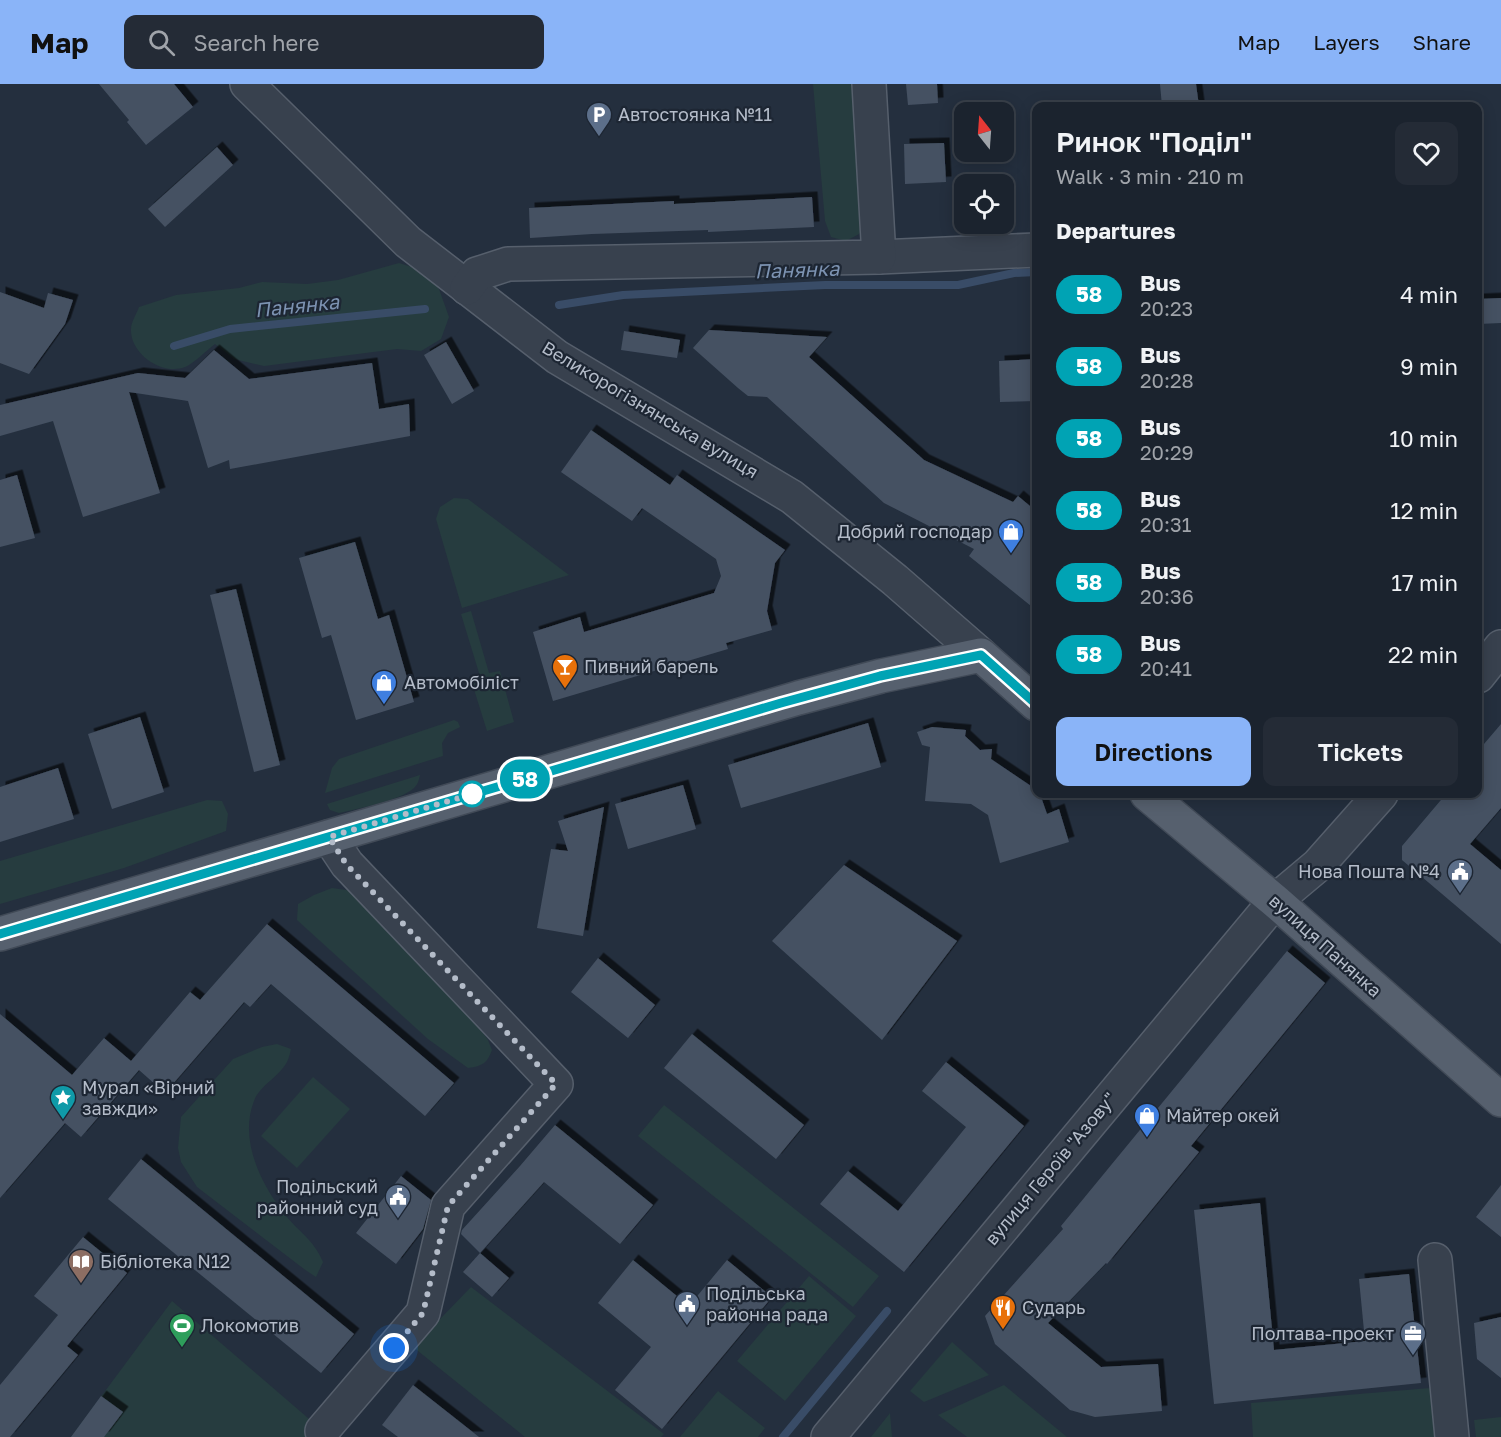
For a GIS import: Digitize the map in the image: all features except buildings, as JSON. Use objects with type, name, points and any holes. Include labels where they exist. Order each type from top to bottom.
[{"type":"main road","points":[[0,934],[798,698],[880,676],[981,655],[1032,700]]},
{"type":"main road","name":"вулиця Панянка","points":[[1152,798],[1275,901],[1501,1100]]},
{"type":"street","name":"Великорогізнянська вулиця","points":[[247,84],[408,242],[467,288],[557,357],[792,497],[895,580],[981,655]]},
{"type":"street","points":[[869,84],[879,257]]},
{"type":"street","points":[[467,288],[477,274],[508,264],[879,257],[1032,250]]},
{"type":"street","points":[[1482,671],[1501,647]]},
{"type":"street","name":"вулиця Героїв \"Азову\"","points":[[828,1437],[1275,901],[1318,865],[1377,798]]},
{"type":"street","points":[[322,1431],[423,1313],[448,1206],[556,1084],[346,864],[329,837]]},
{"type":"street","points":[[1435,1260],[1452,1437]]},
{"type":"green space","points":[[813,84],[863,84],[867,220],[859,234],[846,241],[831,237],[825,221]]},
{"type":"green space","points":[[399,263],[415,268],[434,282],[439,289],[449,317],[441,339],[421,351],[397,349],[264,366],[234,359],[215,344],[196,360],[185,367],[176,369],[157,365],[149,360],[141,354],[132,338],[131,326],[139,307],[176,295],[239,288],[262,282],[307,284],[338,280]]},
{"type":"green space","points":[[454,498],[468,499],[569,575],[462,608],[436,519],[440,507]]},
{"type":"green space","points":[[471,611],[489,673],[500,671],[514,722],[487,731],[472,683],[479,673],[461,614]]},
{"type":"green space","points":[[454,720],[460,727],[448,733],[442,743],[443,756],[325,793],[332,768],[339,759]]},
{"type":"green space","points":[[420,775],[414,788],[390,800],[339,813],[330,810],[327,804]]},
{"type":"green space","points":[[207,800],[222,801],[228,814],[226,831],[124,868],[0,904],[0,861]]},
{"type":"green space","points":[[332,888],[353,891],[462,1003],[488,1040],[492,1050],[484,1063],[468,1068],[428,1039],[297,920],[298,904]]},
{"type":"green space","points":[[277,1044],[291,1049],[290,1054],[284,1067],[261,1090],[254,1101],[250,1115],[251,1145],[260,1174],[275,1200],[310,1241],[323,1262],[316,1277],[197,1187],[181,1162],[178,1148],[181,1117],[233,1059],[262,1047]]},
{"type":"green space","points":[[313,1077],[350,1109],[297,1168],[261,1136]]},
{"type":"green space","points":[[664,1105],[879,1276],[853,1307],[638,1136]]},
{"type":"green space","points":[[809,1276],[856,1316],[785,1401],[737,1361]]},
{"type":"green space","points":[[471,1287],[664,1434],[661,1437],[525,1437],[413,1347]]},
{"type":"green space","name":"Локомотив","points":[[172,1301],[330,1437],[71,1437]]},
{"type":"green space","points":[[952,1342],[989,1375],[924,1402],[910,1391]]},
{"type":"green space","points":[[1004,1385],[1067,1437],[967,1437],[938,1415]]},
{"type":"green space","points":[[1442,1387],[1446,1437],[1253,1437],[1251,1403]]},
{"type":"green space","points":[[718,1391],[765,1428],[758,1437],[680,1437]]},
{"type":"green space","points":[[890,1413],[892,1437],[871,1437]]},
{"type":"green space","points":[[1501,1417],[1501,1437],[1476,1437],[1474,1420]]},
{"type":"waterway","name":"Панянка","points":[[559,305],[623,295],[825,285],[958,285],[1014,273],[1032,272]]},
{"type":"waterway","name":"Панянка","points":[[174,346],[230,329],[425,309]]},
{"type":"waterway","points":[[783,1437],[887,1311]]},
{"type":"bus line","name":"58","points":[[0,934],[705,724],[880,676],[981,655],[1032,700]]},
{"type":"place","name":"Автостоянка №11","points":[[599,138]]},
{"type":"place","name":"Добрий господар","points":[[1011,555]]},
{"type":"place","name":"Пивний барель","points":[[565,690]]},
{"type":"place","name":"Автомобіліст","points":[[384,706]]},
{"type":"place","name":"Нова Пошта №4","points":[[1460,895]]},
{"type":"place","name":"Мурал «Вірний завжди»","points":[[63,1121]]},
{"type":"place","name":"Майтер окей","points":[[1147,1139]]},
{"type":"place","name":"Подільский районний суд","points":[[398,1220]]},
{"type":"place","name":"Бібліотека N12","points":[[81,1285]]},
{"type":"place","name":"Подільська районна рада","points":[[687,1327]]},
{"type":"place","name":"Сударь","points":[[1003,1331]]},
{"type":"place","name":"Локомотив","points":[[182,1349]]},
{"type":"place","name":"Полтава-проект","points":[[1413,1357]]},
{"type":"route","points":[[394,1348],[423,1313],[448,1206],[556,1084],[346,864],[329,837],[472,794]]}]
